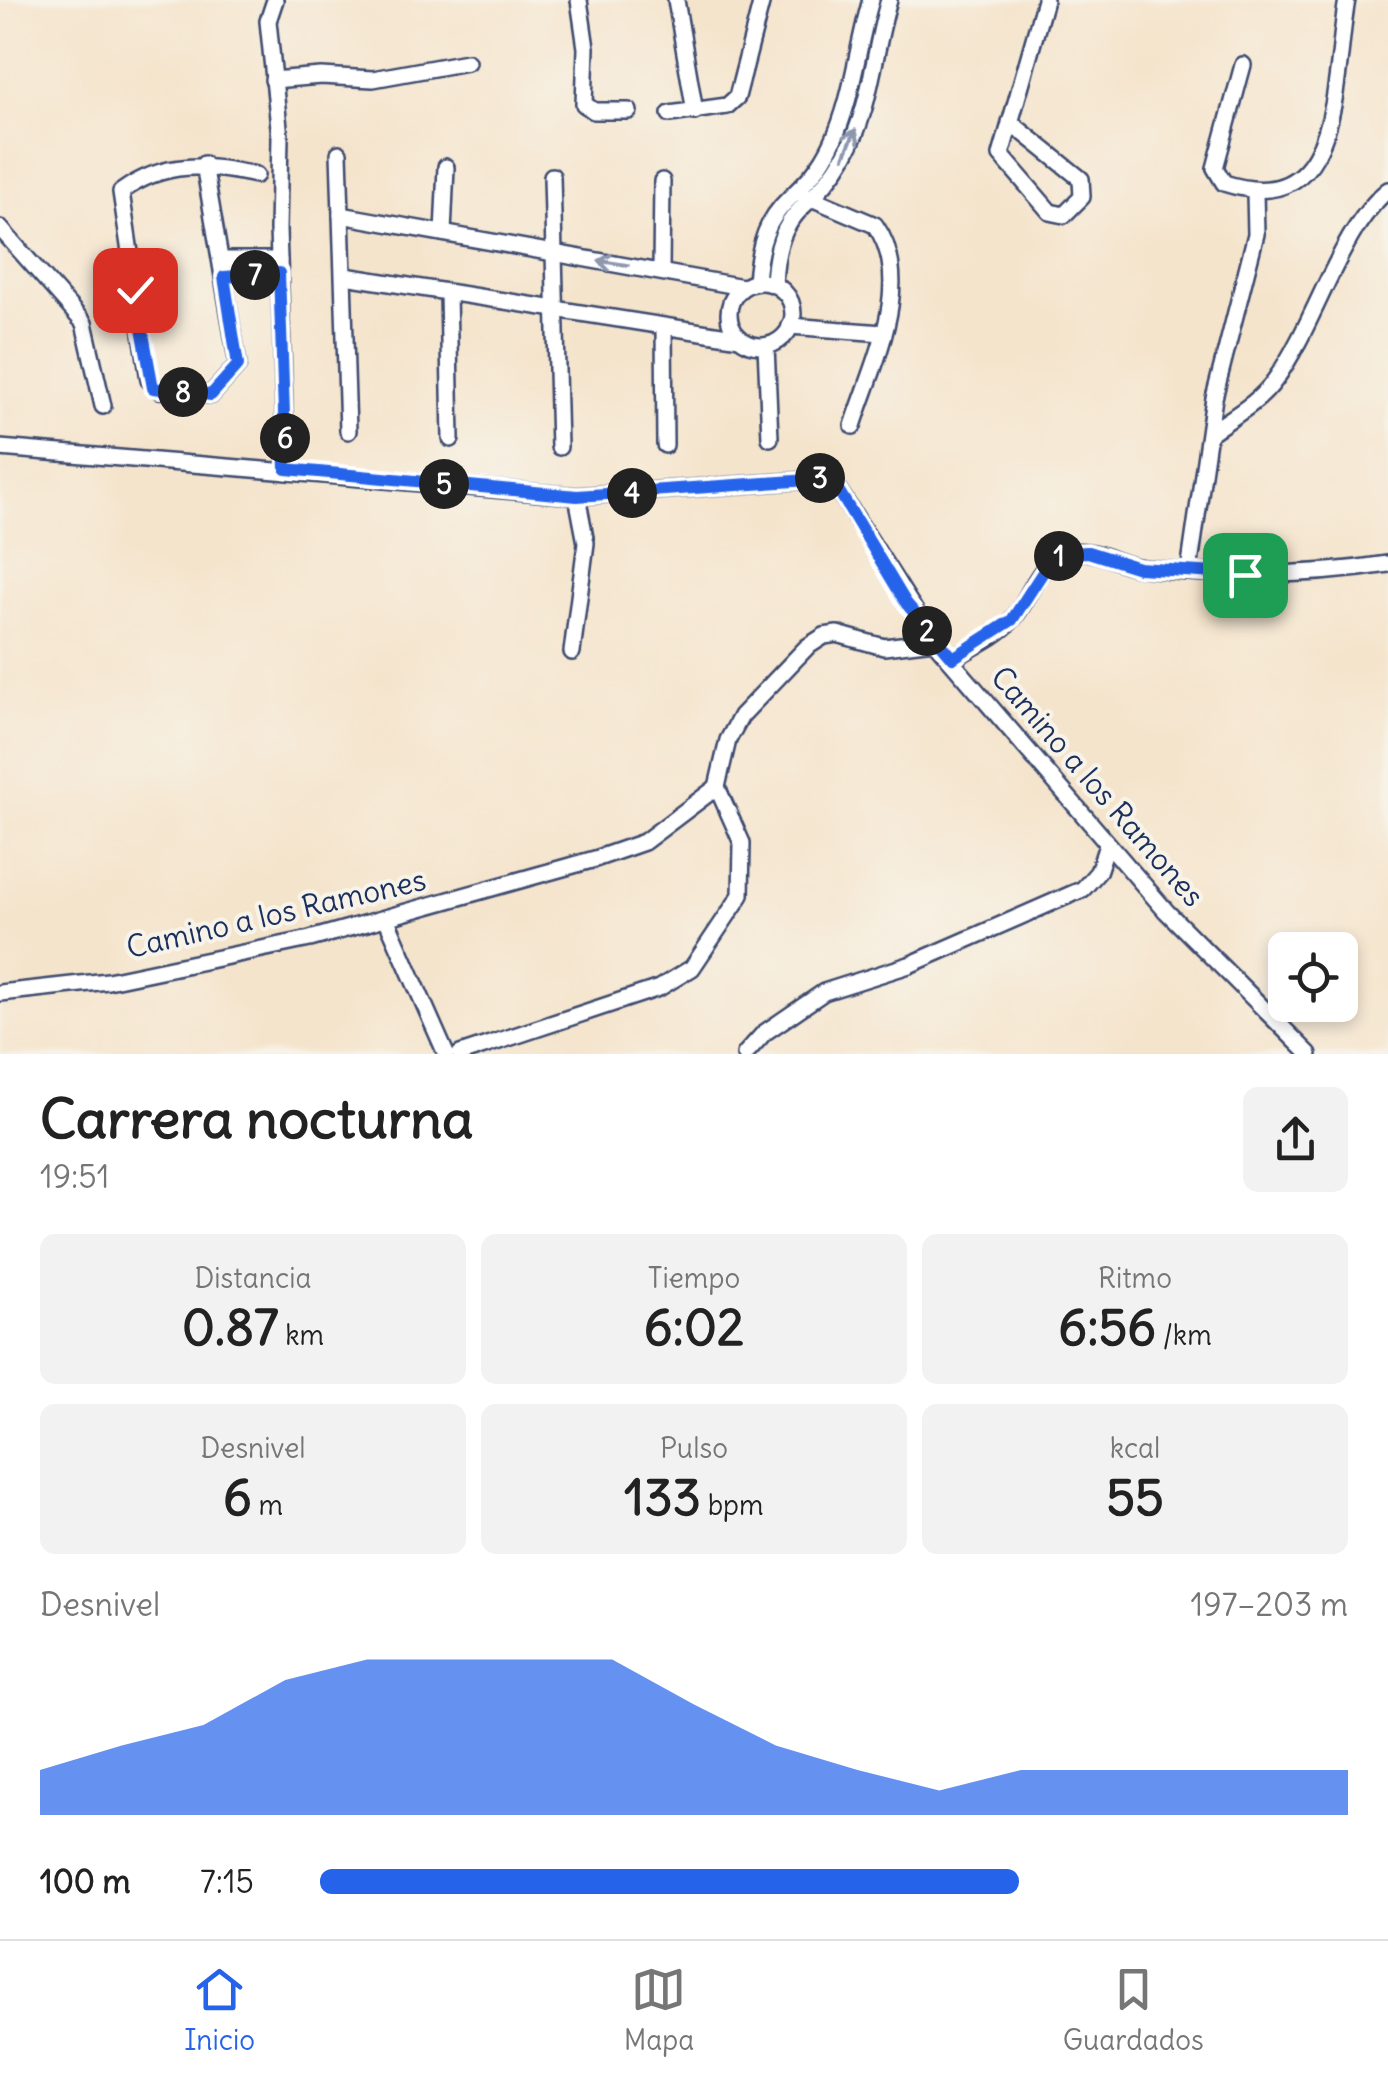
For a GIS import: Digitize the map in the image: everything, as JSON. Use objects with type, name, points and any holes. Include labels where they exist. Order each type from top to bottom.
[{"type":"street","points":[[275,0],[268,21],[280,137],[279,267],[286,469]]},
{"type":"street","points":[[579,0],[586,48],[584,104],[594,112],[629,111]]},
{"type":"street","points":[[676,0],[695,112]]},
{"type":"street","points":[[670,114],[727,106],[737,98],[762,0]]},
{"type":"street","points":[[740,338],[729,312],[749,285],[762,234],[794,190],[816,169],[835,137],[871,0]]},
{"type":"street","points":[[1010,122],[1081,179],[1082,197],[1064,215],[1050,212],[1002,160],[1010,122],[1045,0]]},
{"type":"street","points":[[1243,65],[1215,168],[1224,183],[1255,193],[1296,177],[1320,152],[1331,122],[1347,0]]},
{"type":"street","points":[[774,285],[781,234],[845,156],[854,136],[887,1]]},
{"type":"street","points":[[273,80],[322,76],[374,78],[466,62]]},
{"type":"street","points":[[339,154],[348,431]]},
{"type":"street","points":[[204,164],[238,365],[211,395],[153,388],[121,192],[189,163],[204,164],[256,175]]},
{"type":"street","points":[[444,234],[446,167]]},
{"type":"street","points":[[552,176],[560,448]]},
{"type":"street","points":[[661,271],[662,180]]},
{"type":"street","points":[[794,190],[864,217],[885,239],[893,280],[883,333],[853,426]]},
{"type":"street","points":[[1210,433],[1274,382],[1330,284],[1356,224],[1388,190]]},
{"type":"street","points":[[1189,571],[1222,358],[1256,234],[1255,193]]},
{"type":"street","points":[[341,215],[554,254],[749,285],[774,285],[790,302],[790,326]]},
{"type":"street","points":[[0,228],[84,323],[104,406]]},
{"type":"street","points":[[222,260],[279,267]]},
{"type":"street","points":[[224,277],[279,267]]},
{"type":"street","points":[[345,276],[740,338],[766,346]]},
{"type":"street","points":[[448,292],[451,439]]},
{"type":"street","points":[[766,346],[790,326],[883,333]]},
{"type":"street","points":[[664,327],[665,445]]},
{"type":"street","points":[[766,346],[770,438]]},
{"type":"street","name":"Camino a los Ramones","points":[[0,448],[577,496],[824,479],[837,488],[923,627],[1107,845],[1308,1054]]},
{"type":"street","points":[[572,652],[586,542],[577,496]]},
{"type":"street","points":[[953,658],[1012,620],[1043,572],[1064,553],[1088,552],[1139,568],[1189,571],[1313,574],[1388,564]]},
{"type":"street","points":[[460,1054],[659,988],[692,968],[737,907],[744,880],[742,843],[717,787],[733,728],[818,639],[837,634],[896,648],[934,640]]},
{"type":"street","name":"Camino a los Ramones","points":[[0,994],[153,973],[386,918],[627,850],[656,835],[702,794],[717,787]]},
{"type":"street","points":[[745,1054],[764,1034],[824,992],[909,965],[1072,895],[1090,882],[1107,845]]},
{"type":"street","points":[[386,918],[446,1054]]},
{"type":"route","points":[[135,290],[153,388],[211,395],[238,365],[224,277],[279,273],[286,469],[577,496],[824,479],[837,488],[923,627],[953,658],[1012,620],[1043,572],[1064,553],[1088,552],[1139,568],[1245,575]]}]
